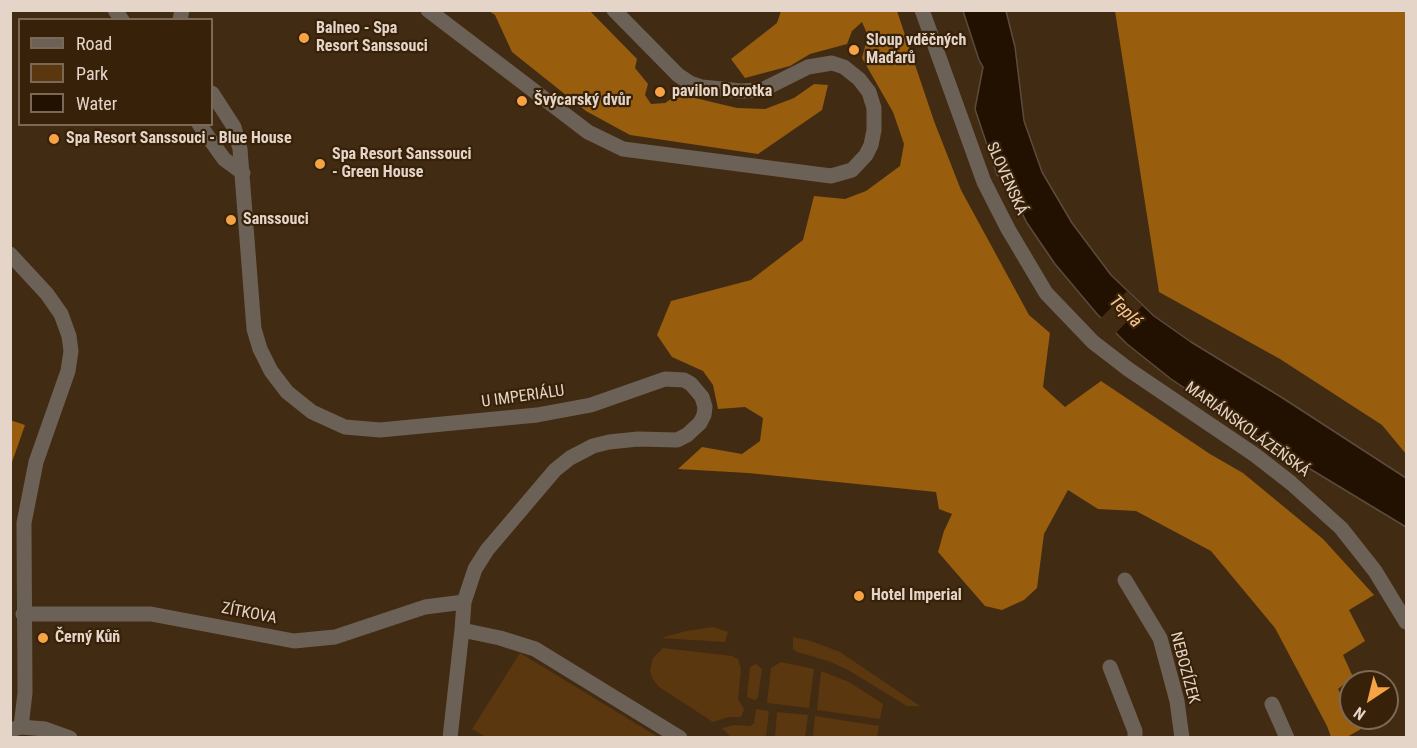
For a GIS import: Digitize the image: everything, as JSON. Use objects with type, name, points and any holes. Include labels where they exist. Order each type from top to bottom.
[{"type":"street","points":[[428,10],[588,132],[623,149],[831,176],[852,170],[866,156],[874,130],[874,108],[868,92],[859,79],[844,67],[832,63],[808,67],[762,90],[730,91],[702,87],[678,75],[614,10]]},
{"type":"street","name":"SLOVENSKÁ","points":[[922,10],[984,182],[1008,229],[1046,293],[1093,342]]},
{"type":"street","name":"U IMPERIÁLU","points":[[213,95],[234,127],[240,149],[254,330],[260,349],[271,370],[287,392],[312,412],[345,427],[380,430],[537,415],[591,405],[665,379],[684,380],[692,384],[702,397],[705,407],[700,423],[687,435],[677,440],[638,438],[609,442],[581,452],[555,470],[487,550],[475,568],[464,602],[450,738]]},
{"type":"street","points":[[200,126],[224,159],[243,173]]},
{"type":"street","points":[[10,254],[61,314],[69,336],[71,351],[68,371],[36,462],[24,523],[25,693],[16,729],[45,729],[70,738]]},
{"type":"street","name":"MARIÁNSKOLÁZEŇSKÁ","points":[[1093,342],[1128,369],[1255,455],[1291,483],[1341,528],[1375,571],[1407,621]]},
{"type":"street","name":"NEBOZÍZEK","points":[[1125,580],[1160,638],[1176,701],[1182,738]]},
{"type":"street","name":"ZÍTKOVA","points":[[23,614],[151,614],[294,641],[335,637],[425,607],[464,602]]},
{"type":"street","points":[[462,630],[500,638],[535,649],[680,738]]},
{"type":"street","points":[[1110,667],[1135,730],[1135,738]]},
{"type":"street","points":[[1272,704],[1287,738]]},
{"type":"green space","points":[[713,627],[728,632],[725,642],[661,638],[686,631]]},
{"type":"green space","points":[[793,637],[840,652],[920,706],[907,706],[848,670],[828,661],[797,652],[793,649]]},
{"type":"green space","points":[[663,648],[732,656],[738,659],[741,669],[738,699],[744,709],[741,717],[729,717],[713,722],[659,687],[652,678],[650,670],[653,658]]},
{"type":"green space","points":[[520,653],[658,737],[486,737],[472,729]]},
{"type":"green space","points":[[781,662],[814,669],[809,708],[767,703],[771,668]]},
{"type":"green space","points":[[756,664],[762,669],[758,697],[755,700],[747,697],[750,667]]},
{"type":"green space","points":[[821,671],[849,682],[883,704],[880,719],[817,710]]},
{"type":"green space","points":[[756,709],[769,711],[766,737],[731,737],[722,728],[734,725],[750,726],[754,723]]},
{"type":"green space","points":[[777,712],[808,715],[805,737],[775,737]]},
{"type":"green space","points":[[815,716],[879,726],[877,737],[813,737]]},
{"type":"shaded area","points":[[489,11],[590,11],[637,59],[635,68],[648,84],[645,95],[651,104],[665,103],[680,93],[737,108],[765,109],[794,98],[814,84],[828,85],[822,110],[758,154],[630,135],[586,111],[512,52],[495,15]]},
{"type":"shaded area","points":[[781,11],[897,11],[934,121],[961,190],[1029,315],[1050,333],[1043,387],[1065,407],[1101,381],[1210,454],[1243,473],[1323,539],[1374,595],[1349,610],[1365,641],[1343,655],[1350,670],[1339,670],[1339,730],[1359,730],[1347,737],[1331,737],[1275,628],[1211,551],[1136,511],[1098,509],[1068,490],[1044,534],[1037,588],[1024,600],[1002,610],[985,606],[938,552],[952,514],[939,509],[936,492],[748,473],[678,469],[702,447],[742,454],[760,441],[763,418],[745,407],[718,409],[713,385],[703,371],[672,357],[657,335],[671,301],[751,280],[803,240],[814,196],[845,199],[866,191],[900,166],[904,144],[893,112],[862,58],[868,36],[862,22],[852,31],[847,44],[810,54],[790,66],[745,78],[731,59],[777,23]]},
{"type":"shaded area","points":[[1115,11],[1406,11],[1406,454],[1382,425],[1280,359],[1159,292]]},
{"type":"shaded area","points":[[10,420],[25,425],[11,465],[10,465]]},
{"type":"water","name":"Teplá","points":[[963,11],[1006,11],[1015,47],[1024,121],[1042,172],[1072,223],[1111,275],[1154,316],[1191,342],[1406,478],[1406,527],[1264,441],[1171,379],[1127,344],[1097,314],[1055,264],[1027,223],[1005,179],[997,175],[975,109],[983,67]]},
{"type":"pier","points":[[1127,291],[1142,306],[1114,335],[1099,320]]},
{"type":"place","name":"Balneo - Spa Resort Sanssouci","points":[[304,38]]},
{"type":"place","name":"Sloup vděčných Maďarů","points":[[854,50]]},
{"type":"place","name":"pavilon Dorotka","points":[[660,92]]},
{"type":"place","name":"Švýcarský dvůr","points":[[522,101]]},
{"type":"place","name":"Spa Resort Sanssouci - Blue House","points":[[54,139]]},
{"type":"place","name":"Spa Resort Sanssouci - Green House","points":[[320,164]]},
{"type":"place","name":"Sanssouci","points":[[231,220]]},
{"type":"place","name":"Hotel Imperial","points":[[859,596]]},
{"type":"place","name":"Černý Kůň","points":[[43,638]]}]
